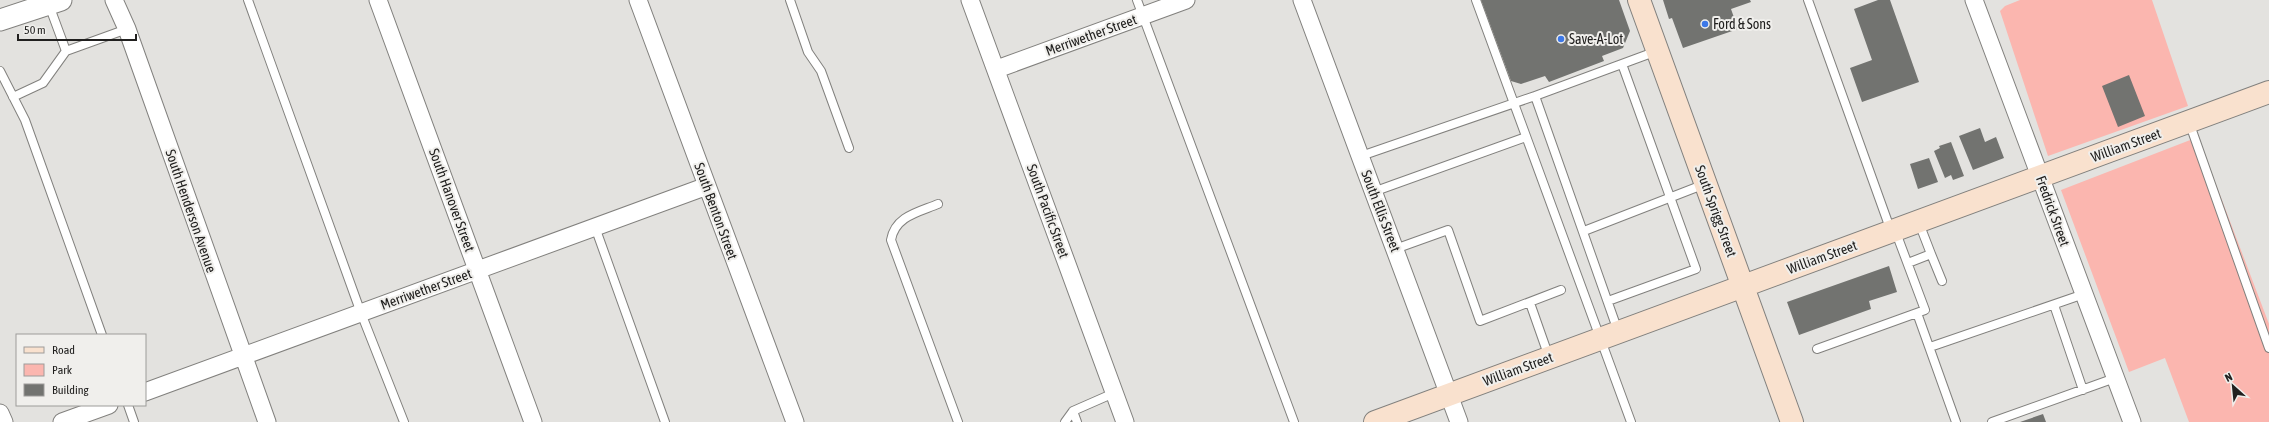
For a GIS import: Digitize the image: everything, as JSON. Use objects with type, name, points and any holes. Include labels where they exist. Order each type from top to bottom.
[{"type":"main road","name":"South Sprigg Street","points":[[1639,0],[1792,422]]},
{"type":"main road","name":"William Street","points":[[1374,422],[2269,92]]},
{"type":"street","name":"South Henderson Avenue","points":[[114,0],[127,29],[266,422]]},
{"type":"street","name":"South Hanover Street","points":[[378,0],[533,422]]},
{"type":"street","name":"South Benton Street","points":[[638,0],[795,422]]},
{"type":"street","name":"South Pacific Street","points":[[970,0],[997,69],[1125,422]]},
{"type":"street","name":"Merriwether Street","points":[[997,69],[1186,0]]},
{"type":"street","name":"South Ellis Street","points":[[1302,0],[1459,422]]},
{"type":"street","name":"Fredrick Street","points":[[1974,0],[2132,422]]},
{"type":"street","points":[[0,20],[54,2]]},
{"type":"street","name":"Merriwether Street","points":[[146,392],[707,186]]},
{"type":"street","points":[[62,422],[106,406]]},
{"type":"street","points":[[0,413],[4,422]]},
{"type":"lane","points":[[248,0],[361,312],[404,422]]},
{"type":"lane","points":[[790,0],[808,52],[820,71],[849,148]]},
{"type":"lane","points":[[1137,0],[1294,422]]},
{"type":"lane","points":[[1476,0],[1512,103],[1609,335],[1631,422]]},
{"type":"lane","points":[[1808,0],[1893,230],[1908,263],[1924,310],[1817,350]]},
{"type":"lane","points":[[54,2],[66,51]]},
{"type":"lane","points":[[13,97],[43,83],[66,51],[127,29]]},
{"type":"lane","points":[[1360,156],[1535,96],[1657,51]]},
{"type":"lane","points":[[1608,301],[1696,269],[1622,64]]},
{"type":"lane","points":[[0,70],[25,120],[102,334]]},
{"type":"lane","points":[[1535,96],[1608,301],[1609,335]]},
{"type":"lane","points":[[2189,122],[2269,348]]},
{"type":"lane","points":[[1373,192],[1526,137]]},
{"type":"lane","points":[[1584,231],[1706,184]]},
{"type":"lane","points":[[938,204],[907,216],[898,223],[893,231],[892,240],[958,422]]},
{"type":"lane","points":[[1918,221],[1942,281]]},
{"type":"lane","points":[[595,227],[665,422]]},
{"type":"lane","points":[[1395,249],[1448,230],[1480,321],[1561,290]]},
{"type":"lane","points":[[1908,263],[1932,254]]},
{"type":"lane","points":[[1930,347],[2084,294]]},
{"type":"lane","points":[[1530,303],[1549,357]]},
{"type":"lane","points":[[2054,305],[2083,390]]},
{"type":"lane","points":[[1918,313],[1956,422]]},
{"type":"lane","points":[[1992,422],[2115,378]]},
{"type":"lane","points":[[1065,422],[1073,411],[1114,393]]},
{"type":"lane","points":[[128,406],[134,422]]},
{"type":"lane","points":[[1073,411],[1077,422]]},
{"type":"green space","points":[[2020,0],[2152,0],[2188,106],[2048,156],[2000,11],[2005,6]]},
{"type":"green space","points":[[2198,137],[2269,324],[2269,422],[2189,422],[2165,358],[2129,372],[2061,190]]},
{"type":"building","name":"Save-A-Lot","points":[[1481,0],[1619,0],[1630,31],[1623,48],[1602,56],[1604,61],[1549,82],[1545,76],[1521,84],[1511,81]]},
{"type":"building","name":"Ford & Sons","points":[[1663,0],[1750,0],[1751,2],[1731,9],[1738,29],[1683,48],[1672,18],[1669,19]]},
{"type":"building","points":[[1878,0],[1890,0],[1919,82],[1862,102],[1850,68],[1872,60],[1854,9]]},
{"type":"building","points":[[2129,75],[2145,116],[2118,127],[2102,86]]},
{"type":"building","points":[[1980,128],[1985,142],[1996,137],[2004,158],[1973,170],[1959,136]]},
{"type":"building","points":[[1951,142],[1964,176],[1953,180],[1951,175],[1945,178],[1934,151],[1940,148],[1939,146]]},
{"type":"building","points":[[1929,158],[1938,182],[1918,189],[1910,164]]},
{"type":"building","points":[[1889,266],[1897,292],[1869,301],[1871,309],[1799,335],[1787,302]]},
{"type":"building","points":[[2043,414],[2046,422],[2020,422]]},
{"type":"place","name":"Ford & Sons","points":[[1705,24]]},
{"type":"place","name":"Save-A-Lot","points":[[1561,39]]}]
